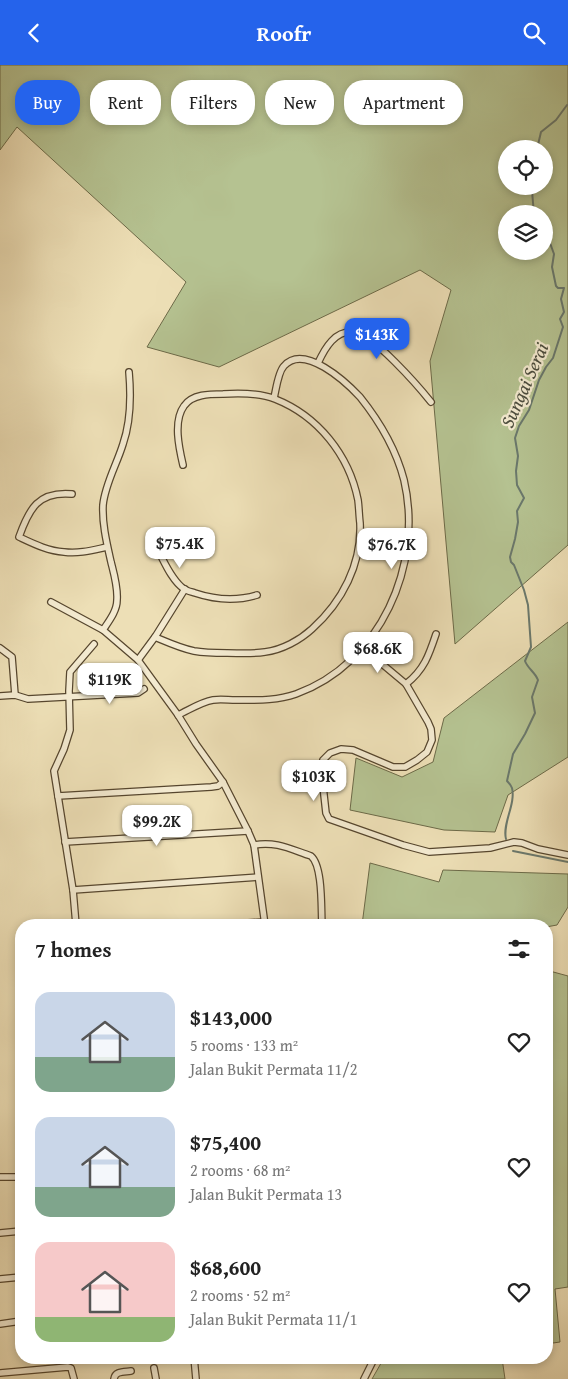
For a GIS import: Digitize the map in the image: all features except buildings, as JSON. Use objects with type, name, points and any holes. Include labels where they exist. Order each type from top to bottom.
[{"type":"street","points":[[318,363],[324,349],[331,341],[340,335],[355,332],[364,336],[381,349],[432,402]]},
{"type":"street","points":[[178,715],[212,700],[268,700],[295,695],[330,677],[363,648],[375,633],[386,614],[402,575],[406,554],[409,515],[404,480],[385,432],[370,411],[358,395],[343,381],[318,363],[300,359],[285,364],[274,399]]},
{"type":"street","points":[[103,630],[113,615],[118,601],[103,517],[103,504],[107,486],[124,442],[131,391],[130,372]]},
{"type":"street","points":[[155,637],[179,647],[203,653],[266,652],[276,649],[302,637],[325,618],[341,597],[352,571],[358,549],[360,533],[358,500],[352,480],[342,458],[327,436],[304,415],[274,399],[231,393],[195,397],[184,405],[178,424],[183,465]]},
{"type":"street","points":[[72,494],[56,494],[41,501],[31,509],[19,537],[44,548],[64,552],[82,552],[108,547]]},
{"type":"street","points":[[162,557],[169,571],[184,589],[199,595],[222,599],[245,599],[257,595]]},
{"type":"street","points":[[138,660],[155,637],[184,589]]},
{"type":"street","points":[[51,602],[103,630],[138,660],[178,715],[223,782],[254,845],[264,919]]},
{"type":"street","points":[[406,684],[417,675],[430,653],[436,634]]},
{"type":"street","points":[[75,919],[73,890],[54,771],[70,730],[70,673],[94,644]]},
{"type":"street","points":[[0,648],[12,657],[15,695]]},
{"type":"street","points":[[363,648],[406,684],[431,729],[432,740],[427,751],[405,767],[393,767],[353,750],[341,749],[330,753],[323,760],[321,768],[326,813],[329,819],[403,845],[429,852],[490,848],[514,842],[568,855]]},
{"type":"street","points":[[0,696],[15,695],[28,699],[70,697],[138,693],[144,689]]},
{"type":"street","points":[[58,796],[212,787],[223,782]]},
{"type":"street","points":[[65,843],[248,831]]},
{"type":"street","points":[[254,845],[264,843],[275,844],[311,856],[316,860],[321,892],[322,919]]},
{"type":"street","points":[[73,890],[258,877]]},
{"type":"street","points":[[0,1177],[15,1176]]},
{"type":"street","points":[[0,1233],[15,1232]]},
{"type":"street","points":[[0,1279],[15,1278]]},
{"type":"street","points":[[0,1323],[15,1322]]},
{"type":"street","points":[[195,1364],[196,1379]]},
{"type":"street","points":[[364,1379],[372,1364]]},
{"type":"street","points":[[0,1373],[71,1367],[74,1379]]},
{"type":"street","points":[[154,1368],[156,1379]]},
{"type":"street","points":[[114,1379],[118,1372],[131,1371]]},
{"type":"green space","points":[[0,65],[568,65],[568,545],[455,644],[430,361],[451,290],[420,270],[219,367],[147,347],[186,282],[17,127],[0,150]]},
{"type":"green space","points":[[568,622],[568,757],[508,795],[495,832],[444,830],[350,810],[356,758],[402,777],[433,762],[444,718]]},
{"type":"green space","points":[[370,863],[439,882],[443,870],[568,874],[568,907],[557,925],[553,926],[553,919],[363,919]]},
{"type":"green space","points":[[553,972],[568,976],[568,1287],[555,1289],[560,1342],[553,1343]]},
{"type":"green space","points":[[381,1364],[503,1364],[505,1379],[372,1379]]},
{"type":"waterway","name":"Sungai Serai","points":[[539,140],[541,132],[556,120],[567,105]]},
{"type":"waterway","name":"Sungai Serai","points":[[532,195],[533,205]]},
{"type":"waterway","name":"Sungai Serai","points":[[506,839],[505,833],[513,794],[512,787],[507,781],[513,754],[535,713],[532,697],[538,680],[525,661],[531,647],[528,605],[524,590],[510,557],[518,522],[517,511],[524,498],[517,485],[518,456],[515,438],[519,426],[529,410],[539,380],[553,358],[563,327],[560,319],[564,312],[561,299],[564,288],[556,286],[552,267],[553,251]]},
{"type":"waterway","name":"Sungai Serai","points":[[513,851],[568,862]]}]
